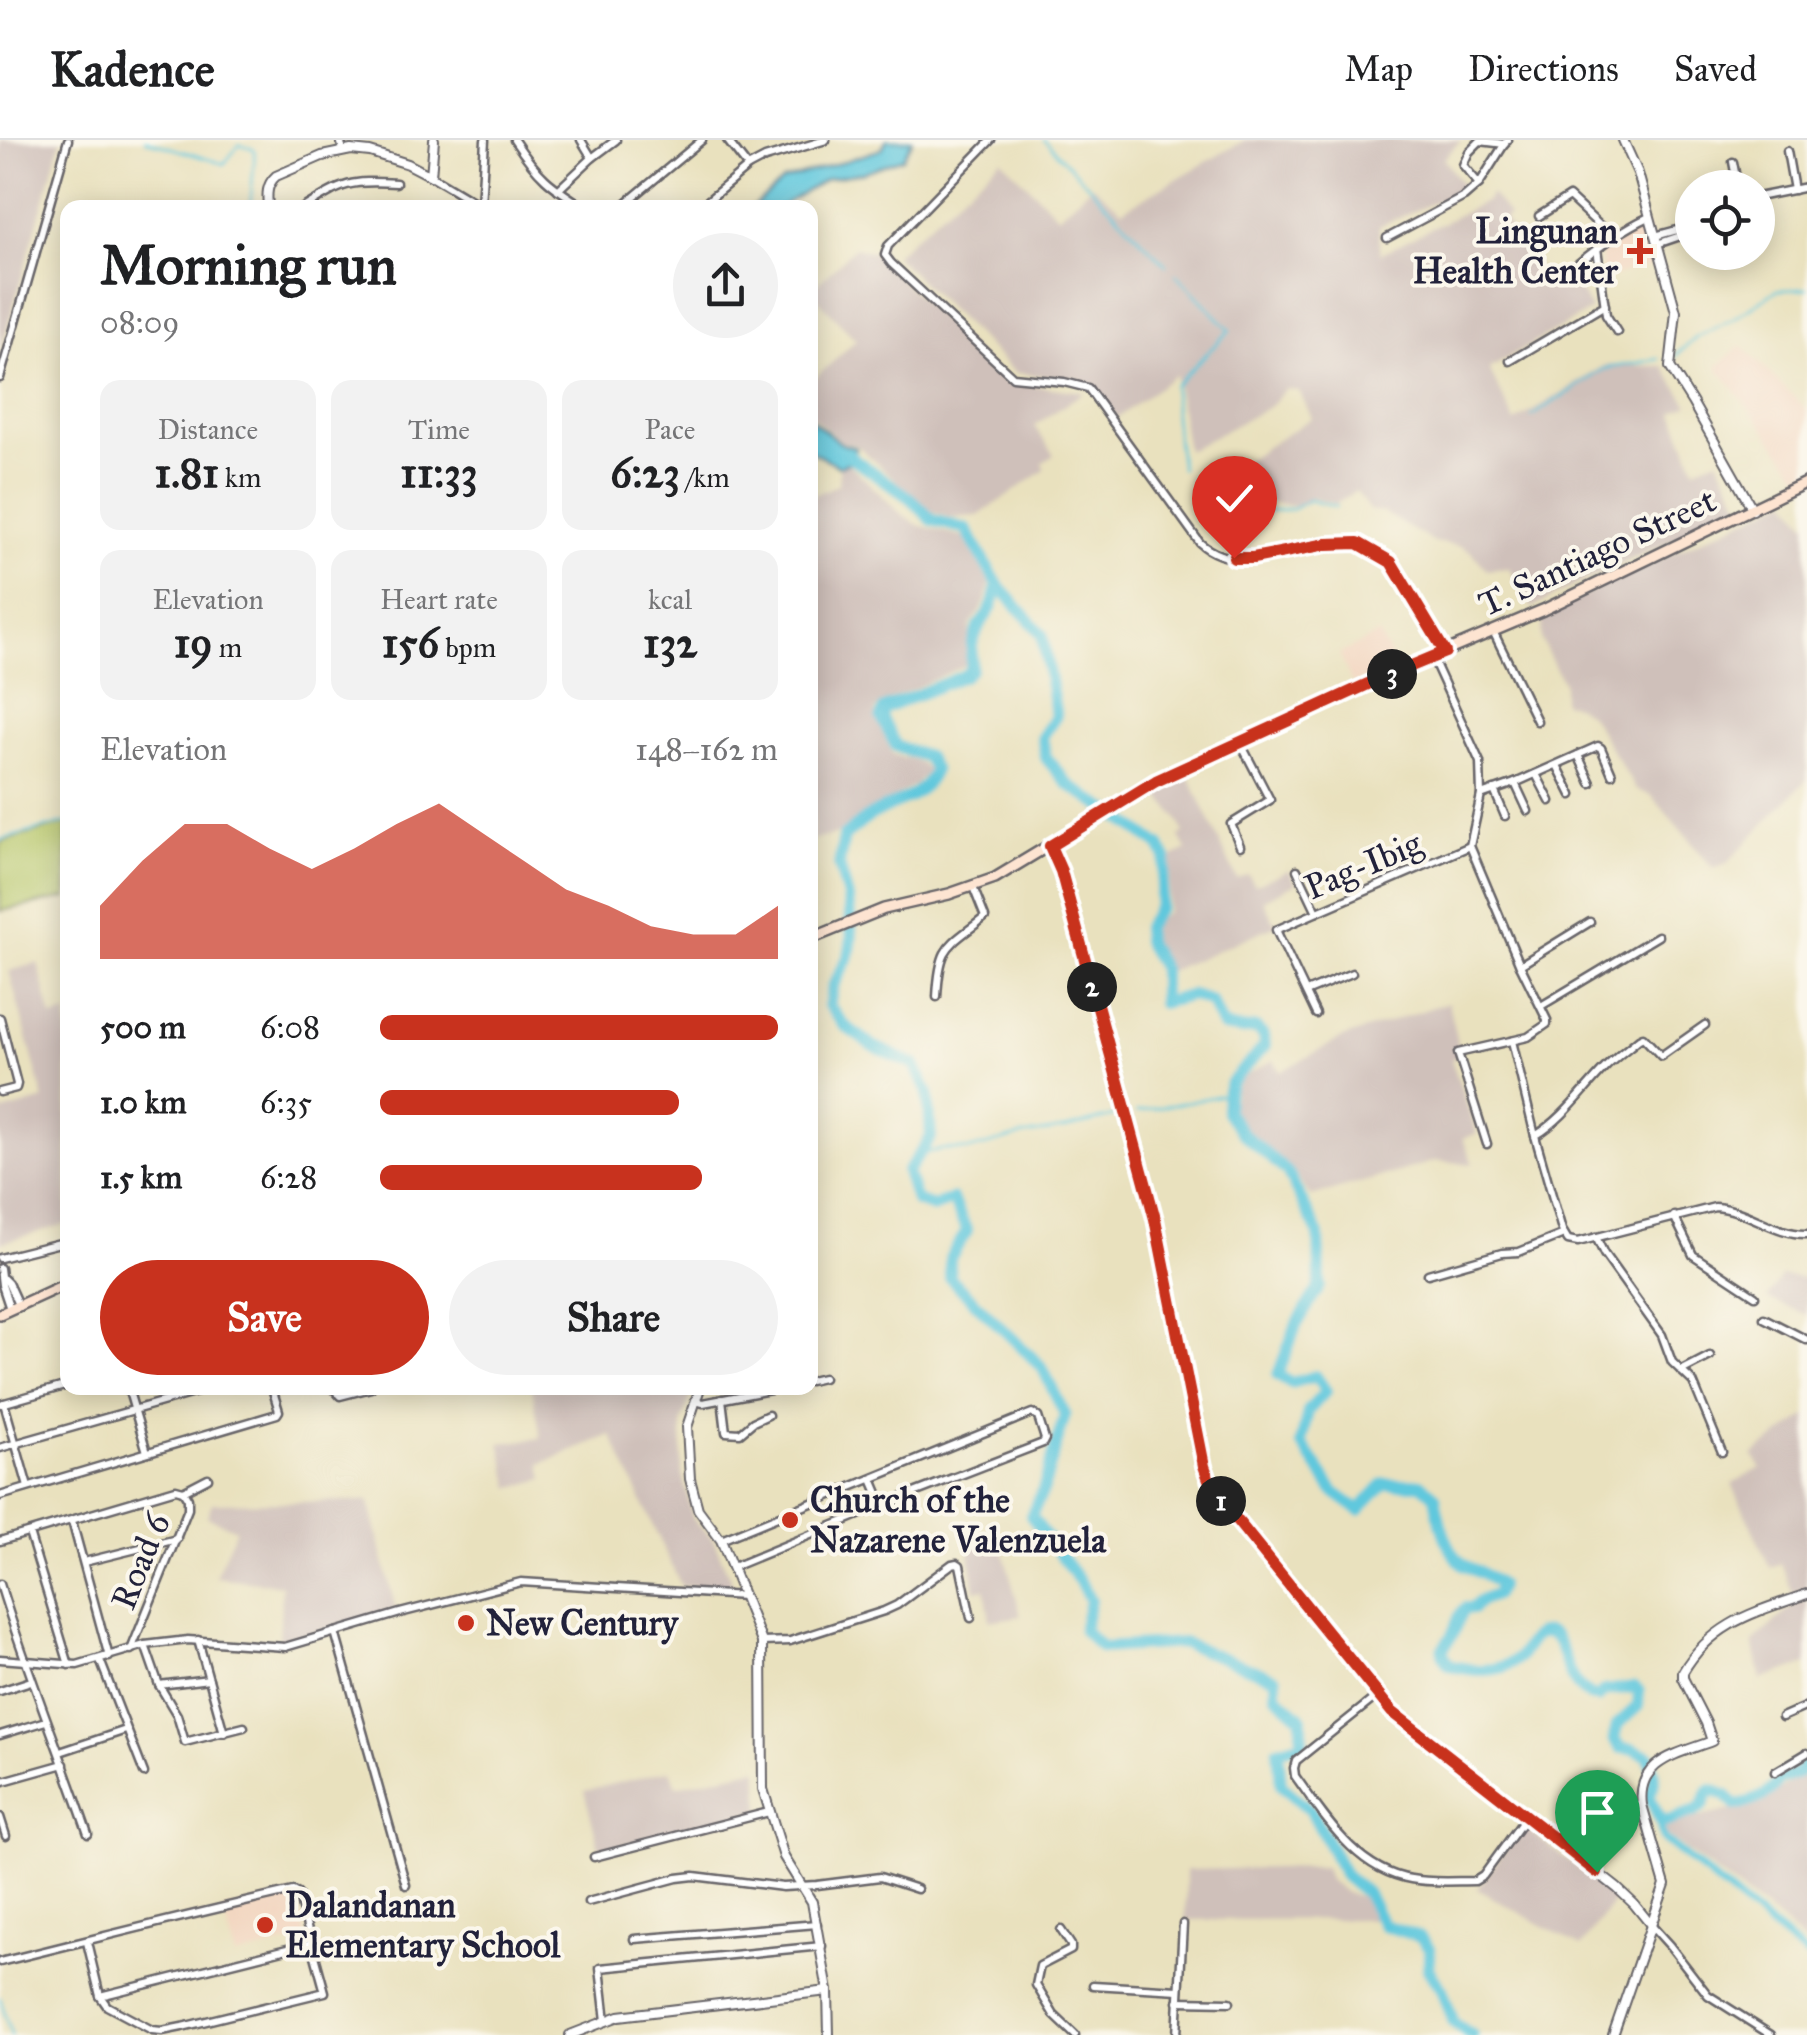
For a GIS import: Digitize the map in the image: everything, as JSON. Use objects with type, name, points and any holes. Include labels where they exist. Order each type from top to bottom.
[{"type":"main road","name":"T. Santiago Street","points":[[818,936],[884,909],[995,878],[1156,781],[1558,602],[1807,482]]},
{"type":"main road","points":[[10,1310],[60,1287]]},
{"type":"street","points":[[0,378],[68,140]]},
{"type":"street","points":[[430,176],[434,140]]},
{"type":"street","points":[[482,200],[485,140]]},
{"type":"street","points":[[514,140],[535,172],[574,200]]},
{"type":"street","points":[[581,140],[592,158]]},
{"type":"street","points":[[558,190],[616,140]]},
{"type":"street","points":[[630,200],[702,140]]},
{"type":"street","points":[[727,140],[748,168]]},
{"type":"street","points":[[709,200],[765,158],[826,140]]},
{"type":"street","points":[[992,140],[888,246],[890,264],[1013,378],[1088,388],[1210,551],[1234,558],[1253,558],[1327,544],[1358,543],[1391,562],[1445,652]]},
{"type":"street","points":[[1388,238],[1448,208],[1479,184],[1506,142],[1480,140],[1464,162],[1479,184]]},
{"type":"street","points":[[1622,140],[1638,173],[1676,312],[1670,367],[1752,510]]},
{"type":"street","points":[[268,200],[269,183],[276,176],[342,145],[408,164],[473,200]]},
{"type":"street","points":[[1787,150],[1794,190]]},
{"type":"street","points":[[1733,162],[1735,170]]},
{"type":"street","points":[[317,200],[359,181],[396,184]]},
{"type":"street","points":[[1775,194],[1807,187]]},
{"type":"street","points":[[464,194],[464,200]]},
{"type":"street","points":[[1539,216],[1568,197],[1612,238]]},
{"type":"street","points":[[1568,272],[1597,247],[1649,217]]},
{"type":"street","points":[[1656,240],[1675,234]]},
{"type":"street","points":[[1597,247],[1606,315],[1617,332]]},
{"type":"street","points":[[1510,360],[1605,305]]},
{"type":"street","points":[[1493,631],[1537,720]]},
{"type":"street","points":[[1432,657],[1475,747],[1482,771],[1470,846],[1547,1024],[1528,1037],[1458,1053],[1487,1144]]},
{"type":"street","points":[[1240,742],[1270,800],[1231,824],[1240,846]]},
{"type":"street","points":[[1481,795],[1600,746],[1612,774]]},
{"type":"street","points":[[1578,755],[1590,783]]},
{"type":"street","points":[[1558,764],[1572,795]]},
{"type":"street","points":[[1536,774],[1550,801]]},
{"type":"street","points":[[1515,783],[1528,811]]},
{"type":"street","points":[[1494,790],[1505,816]]},
{"type":"street","points":[[1050,846],[1061,871],[1155,1219],[1208,1476],[1223,1503],[1377,1696],[1406,1725],[1626,1896],[1708,1995],[1771,2035]]},
{"type":"street","name":"Pag-Ibig","points":[[1306,992],[1276,930],[1470,846]]},
{"type":"street","points":[[1296,870],[1318,912]]},
{"type":"street","points":[[937,997],[938,970],[948,945],[985,916],[973,887]]},
{"type":"street","points":[[1520,964],[1590,922]]},
{"type":"street","points":[[1541,1006],[1658,936]]},
{"type":"street","points":[[1316,1014],[1306,992],[1352,973]]},
{"type":"street","points":[[0,1021],[17,1084],[16,1088],[0,1092]]},
{"type":"street","points":[[1535,1136],[1547,1129],[1605,1067],[1639,1039],[1648,1041],[1660,1056],[1705,1025]]},
{"type":"street","points":[[1512,1041],[1564,1234],[1573,1242],[1722,1207],[1807,1234]]},
{"type":"street","points":[[0,1058],[10,1056]]},
{"type":"street","points":[[1674,1216],[1696,1258],[1755,1296]]},
{"type":"street","points":[[1428,1274],[1502,1253],[1519,1252],[1564,1234]]},
{"type":"street","points":[[1596,1237],[1604,1254],[1658,1327],[1672,1362],[1694,1382],[1722,1452]]},
{"type":"street","points":[[0,1258],[60,1242]]},
{"type":"street","points":[[0,1268],[10,1310]]},
{"type":"street","points":[[1764,1318],[1807,1340]]},
{"type":"street","points":[[1681,1371],[1710,1356]]},
{"type":"street","points":[[818,1379],[823,1378]]},
{"type":"street","points":[[28,1487],[2,1404],[60,1387]]},
{"type":"street","points":[[130,1395],[148,1452]]},
{"type":"street","points":[[0,1448],[188,1395]]},
{"type":"street","points":[[0,1496],[278,1414],[274,1395]]},
{"type":"street","points":[[698,1395],[687,1427],[690,1479],[698,1510],[721,1540],[762,1642],[763,1789],[784,1857],[812,1902],[818,1924],[828,1991],[829,2035]]},
{"type":"street","points":[[696,1401],[743,1395]]},
{"type":"street","points":[[722,1399],[726,1432],[740,1433],[768,1416]]},
{"type":"street","points":[[721,1540],[1032,1414],[1038,1416],[1043,1442],[733,1567]]},
{"type":"street","points":[[0,1541],[183,1491],[208,1478]]},
{"type":"street","points":[[872,1479],[883,1505]]},
{"type":"street","name":"Road 6","points":[[131,1650],[188,1509],[183,1491]]},
{"type":"street","points":[[72,1521],[104,1658],[144,1774]]},
{"type":"street","points":[[30,1533],[69,1665]]},
{"type":"street","points":[[84,1562],[177,1540]]},
{"type":"street","points":[[762,1642],[790,1641],[897,1605],[957,1563],[971,1618]]},
{"type":"street","points":[[0,1660],[69,1665],[145,1646],[198,1640],[285,1647],[522,1582],[745,1596]]},
{"type":"street","points":[[0,1584],[88,1834]]},
{"type":"street","points":[[1613,2035],[1664,1885],[1640,1794],[1644,1778],[1669,1758],[1712,1741],[1683,1678],[1686,1666],[1719,1630],[1740,1618],[1807,1594]]},
{"type":"street","points":[[335,1632],[406,1885]]},
{"type":"street","points":[[198,1640],[224,1733]]},
{"type":"street","points":[[145,1646],[185,1742],[244,1728]]},
{"type":"street","points":[[159,1685],[209,1679]]},
{"type":"street","points":[[0,1690],[31,1681]]},
{"type":"street","points":[[1377,1696],[1296,1761],[1294,1768],[1295,1776],[1345,1842],[1376,1866],[1402,1877],[1475,1881],[1483,1876],[1526,1817]]},
{"type":"street","points":[[1782,1718],[1807,1706]]},
{"type":"street","points":[[0,1735],[46,1721]]},
{"type":"street","points":[[60,1752],[126,1730]]},
{"type":"street","points":[[1776,1772],[1807,1753]]},
{"type":"street","points":[[0,1782],[64,1764]]},
{"type":"street","points":[[594,1857],[768,1812]]},
{"type":"street","points":[[0,1817],[6,1836]]},
{"type":"street","points":[[588,1902],[694,1876],[803,1887],[880,1877],[917,1889]]},
{"type":"street","points":[[0,1962],[293,1891],[298,1894],[325,1992],[162,2031],[152,2030],[107,2006],[100,1996],[87,1942]]},
{"type":"street","points":[[634,1939],[818,1924]]},
{"type":"street","points":[[1177,2035],[1183,1924]]},
{"type":"street","points":[[1061,1930],[1072,1945],[1070,1950],[1040,1966],[1036,1986],[1054,2016],[1076,2035]]},
{"type":"street","points":[[100,1996],[311,1944]]},
{"type":"street","points":[[606,2021],[598,1970],[822,1946]]},
{"type":"street","points":[[1093,1986],[1179,1990]]},
{"type":"street","points":[[570,2035],[619,2016],[828,1991]]},
{"type":"street","points":[[1178,2001],[1230,2002]]},
{"type":"shaded area","points":[[0,140],[61,140],[0,353]]},
{"type":"shaded area","points":[[1245,140],[1461,140],[1444,159],[1465,189],[1379,226],[1380,254],[1486,201],[1491,194],[1509,216],[1504,220],[1544,275],[1555,286],[1569,274],[1591,310],[1489,369],[1515,422],[1605,365],[1663,366],[1689,405],[1673,412],[1695,468],[1718,459],[1743,508],[1532,608],[1509,568],[1487,570],[1472,552],[1461,546],[1433,542],[1384,513],[1369,510],[1356,491],[1336,504],[1311,498],[1296,506],[1271,503],[1227,510],[1205,486],[1312,418],[1299,391],[1286,389],[1269,407],[1187,451],[1175,375],[1117,418],[1089,383],[1015,373],[894,255],[1002,159],[1058,216],[1092,185],[1122,210]]},
{"type":"shaded area","points":[[1644,221],[1657,264],[1604,279],[1599,248]]},
{"type":"shaded area","points":[[855,247],[874,253],[1005,382],[1084,392],[1034,426],[1054,455],[1042,463],[1045,470],[978,516],[951,518],[931,512],[858,446],[842,442],[818,422],[818,376],[856,340],[818,300],[818,283]]},
{"type":"shaded area","points":[[1741,345],[1807,410],[1807,476],[1802,478],[1717,367]]},
{"type":"shaded area","points":[[848,463],[918,525],[964,537],[990,584],[984,604],[970,626],[967,664],[879,705],[875,711],[893,755],[913,759],[929,770],[916,784],[835,835],[818,839],[818,493],[839,484],[839,466]]},
{"type":"shaded area","points":[[1788,499],[1807,524],[1807,779],[1727,863],[1713,868],[1651,795],[1636,790],[1590,715],[1563,702],[1563,683],[1541,640],[1542,615]]},
{"type":"shaded area","points":[[1379,634],[1395,666],[1353,685],[1339,654]]},
{"type":"shaded area","points":[[1187,772],[1237,879],[1248,874],[1255,885],[1289,870],[1296,883],[1263,900],[1276,925],[1165,973],[1148,936],[1151,925],[1167,912],[1171,858],[1187,850],[1178,836],[1184,833],[1179,821],[1153,787]]},
{"type":"shaded area","points":[[38,963],[52,1018],[60,1016],[60,1226],[0,1243],[0,1113],[44,1100],[9,971]]},
{"type":"shaded area","points":[[1448,1002],[1460,1056],[1451,1059],[1477,1134],[1463,1138],[1473,1164],[1436,1161],[1311,1197],[1292,1170],[1232,1111],[1235,1089],[1242,1077],[1274,1060],[1280,1072],[1342,1038]]},
{"type":"shaded area","points":[[1781,1276],[1807,1278],[1807,1315],[1767,1299]]},
{"type":"shaded area","points":[[533,1395],[691,1395],[682,1422],[682,1473],[693,1519],[713,1539],[734,1587],[681,1586],[611,1435],[541,1464],[544,1479],[511,1488],[500,1443],[541,1438]]},
{"type":"shaded area","points":[[1807,1415],[1807,1588],[1793,1594],[1781,1563],[1770,1568],[1732,1484],[1761,1468],[1753,1455]]},
{"type":"shaded area","points":[[369,1501],[396,1610],[279,1643],[282,1585],[215,1577],[236,1529],[207,1517],[212,1503]]},
{"type":"shaded area","points":[[1000,1538],[1021,1616],[990,1621],[985,1589],[975,1590],[968,1544]]},
{"type":"shaded area","points":[[1807,1599],[1807,1664],[1761,1680],[1753,1642],[1794,1605]]},
{"type":"shaded area","points":[[758,1768],[761,1810],[600,1851],[584,1791],[670,1770],[676,1786]]},
{"type":"shaded area","points":[[1807,1771],[1807,1945],[1763,1907],[1665,1835],[1661,1825],[1756,1805]]},
{"type":"shaded area","points":[[1523,1826],[1617,1897],[1581,1947],[1477,1889]]},
{"type":"shaded area","points":[[1325,1867],[1329,1880],[1346,1893],[1364,1897],[1375,1919],[1185,1920],[1186,1870]]},
{"type":"shaded area","name":"Dalandanan Elementary School","points":[[295,1894],[307,1939],[235,1957],[224,1910]]},
{"type":"green space","points":[[60,825],[60,899],[0,911],[0,842]]},
{"type":"water","points":[[886,140],[913,140],[903,158],[865,172],[826,179],[792,200],[761,200],[783,181],[882,149]]},
{"type":"water","points":[[818,425],[842,444],[856,448],[848,463],[839,466],[818,455]]},
{"type":"waterway","points":[[145,140],[224,164],[239,145],[253,149],[251,200]]},
{"type":"waterway","points":[[1044,140],[1166,265]]},
{"type":"waterway","points":[[1176,274],[1230,330],[1174,386],[1181,469]]},
{"type":"waterway","points":[[1674,357],[1697,337],[1777,290],[1807,289]]},
{"type":"waterway","points":[[1532,416],[1604,369],[1659,359]]},
{"type":"waterway","points":[[818,440],[851,457],[910,498],[932,520],[966,529],[998,585],[1042,634],[1056,716],[1042,737],[1046,758],[1069,785],[1160,846],[1166,858],[1159,907],[1146,927],[1146,941],[1162,969],[1162,1003],[1192,995],[1211,1002],[1223,1027],[1256,1028],[1263,1035],[1265,1046],[1231,1082],[1227,1112],[1241,1132],[1287,1172],[1319,1235],[1320,1286],[1296,1326],[1278,1375],[1291,1383],[1316,1376],[1326,1391],[1308,1411],[1301,1443],[1334,1492],[1359,1510],[1384,1484],[1421,1484],[1435,1496],[1444,1533],[1457,1558],[1499,1585],[1495,1595],[1460,1614],[1444,1648],[1449,1665],[1475,1670],[1502,1667],[1518,1658],[1537,1635],[1547,1633],[1559,1643],[1570,1674],[1585,1692],[1598,1698],[1604,1691],[1634,1687],[1639,1691],[1638,1706],[1617,1725],[1614,1739],[1621,1748],[1649,1756],[1654,1780],[1649,1795],[1660,1820],[1665,1822],[1696,1811],[1712,1790],[1736,1805],[1761,1797],[1778,1780],[1798,1773],[1807,1760]]},
{"type":"waterway","points":[[1191,479],[1227,514],[1293,509],[1309,500],[1336,507]]},
{"type":"waterway","points":[[998,585],[992,607],[972,645],[971,669],[884,709],[881,717],[896,746],[927,757],[934,770],[915,793],[870,816],[844,836],[839,865],[848,897],[852,938],[829,1006],[845,1026],[873,1046],[915,1065],[928,1093],[931,1137],[907,1172],[916,1201],[934,1207],[952,1199],[967,1231],[950,1258],[950,1278],[1042,1367],[1065,1415],[1043,1490],[1031,1516],[1090,1601],[1083,1630],[1102,1648],[1183,1643],[1276,1678],[1276,1695],[1302,1718],[1302,1743],[1278,1750],[1281,1785],[1311,1811],[1345,1876],[1367,1894],[1383,1925],[1420,1937],[1430,1949],[1428,1969],[1442,1989],[1454,2023],[1472,2035]]},
{"type":"waterway","points":[[0,840],[60,824]]},
{"type":"waterway","points":[[1137,1112],[1227,1094]]},
{"type":"waterway","points":[[919,1154],[969,1150],[1117,1115]]},
{"type":"waterway","points":[[1657,1813],[1663,1839],[1807,1956]]},
{"type":"waterway","points":[[0,1998],[11,2035]]},
{"type":"place","name":"Lingunan Health Center","points":[[1640,251]]},
{"type":"place","name":"Church of the Nazarene Valenzuela","points":[[790,1520]]},
{"type":"place","name":"New Century","points":[[466,1623]]},
{"type":"place","name":"Dalandanan Elementary School","points":[[265,1925]]},
{"type":"route","points":[[1234,558],[1358,543],[1391,562],[1399,572],[1445,652],[1156,781],[1050,846],[1061,871],[1155,1219],[1204,1466],[1223,1503],[1392,1712],[1597,1872]]}]
